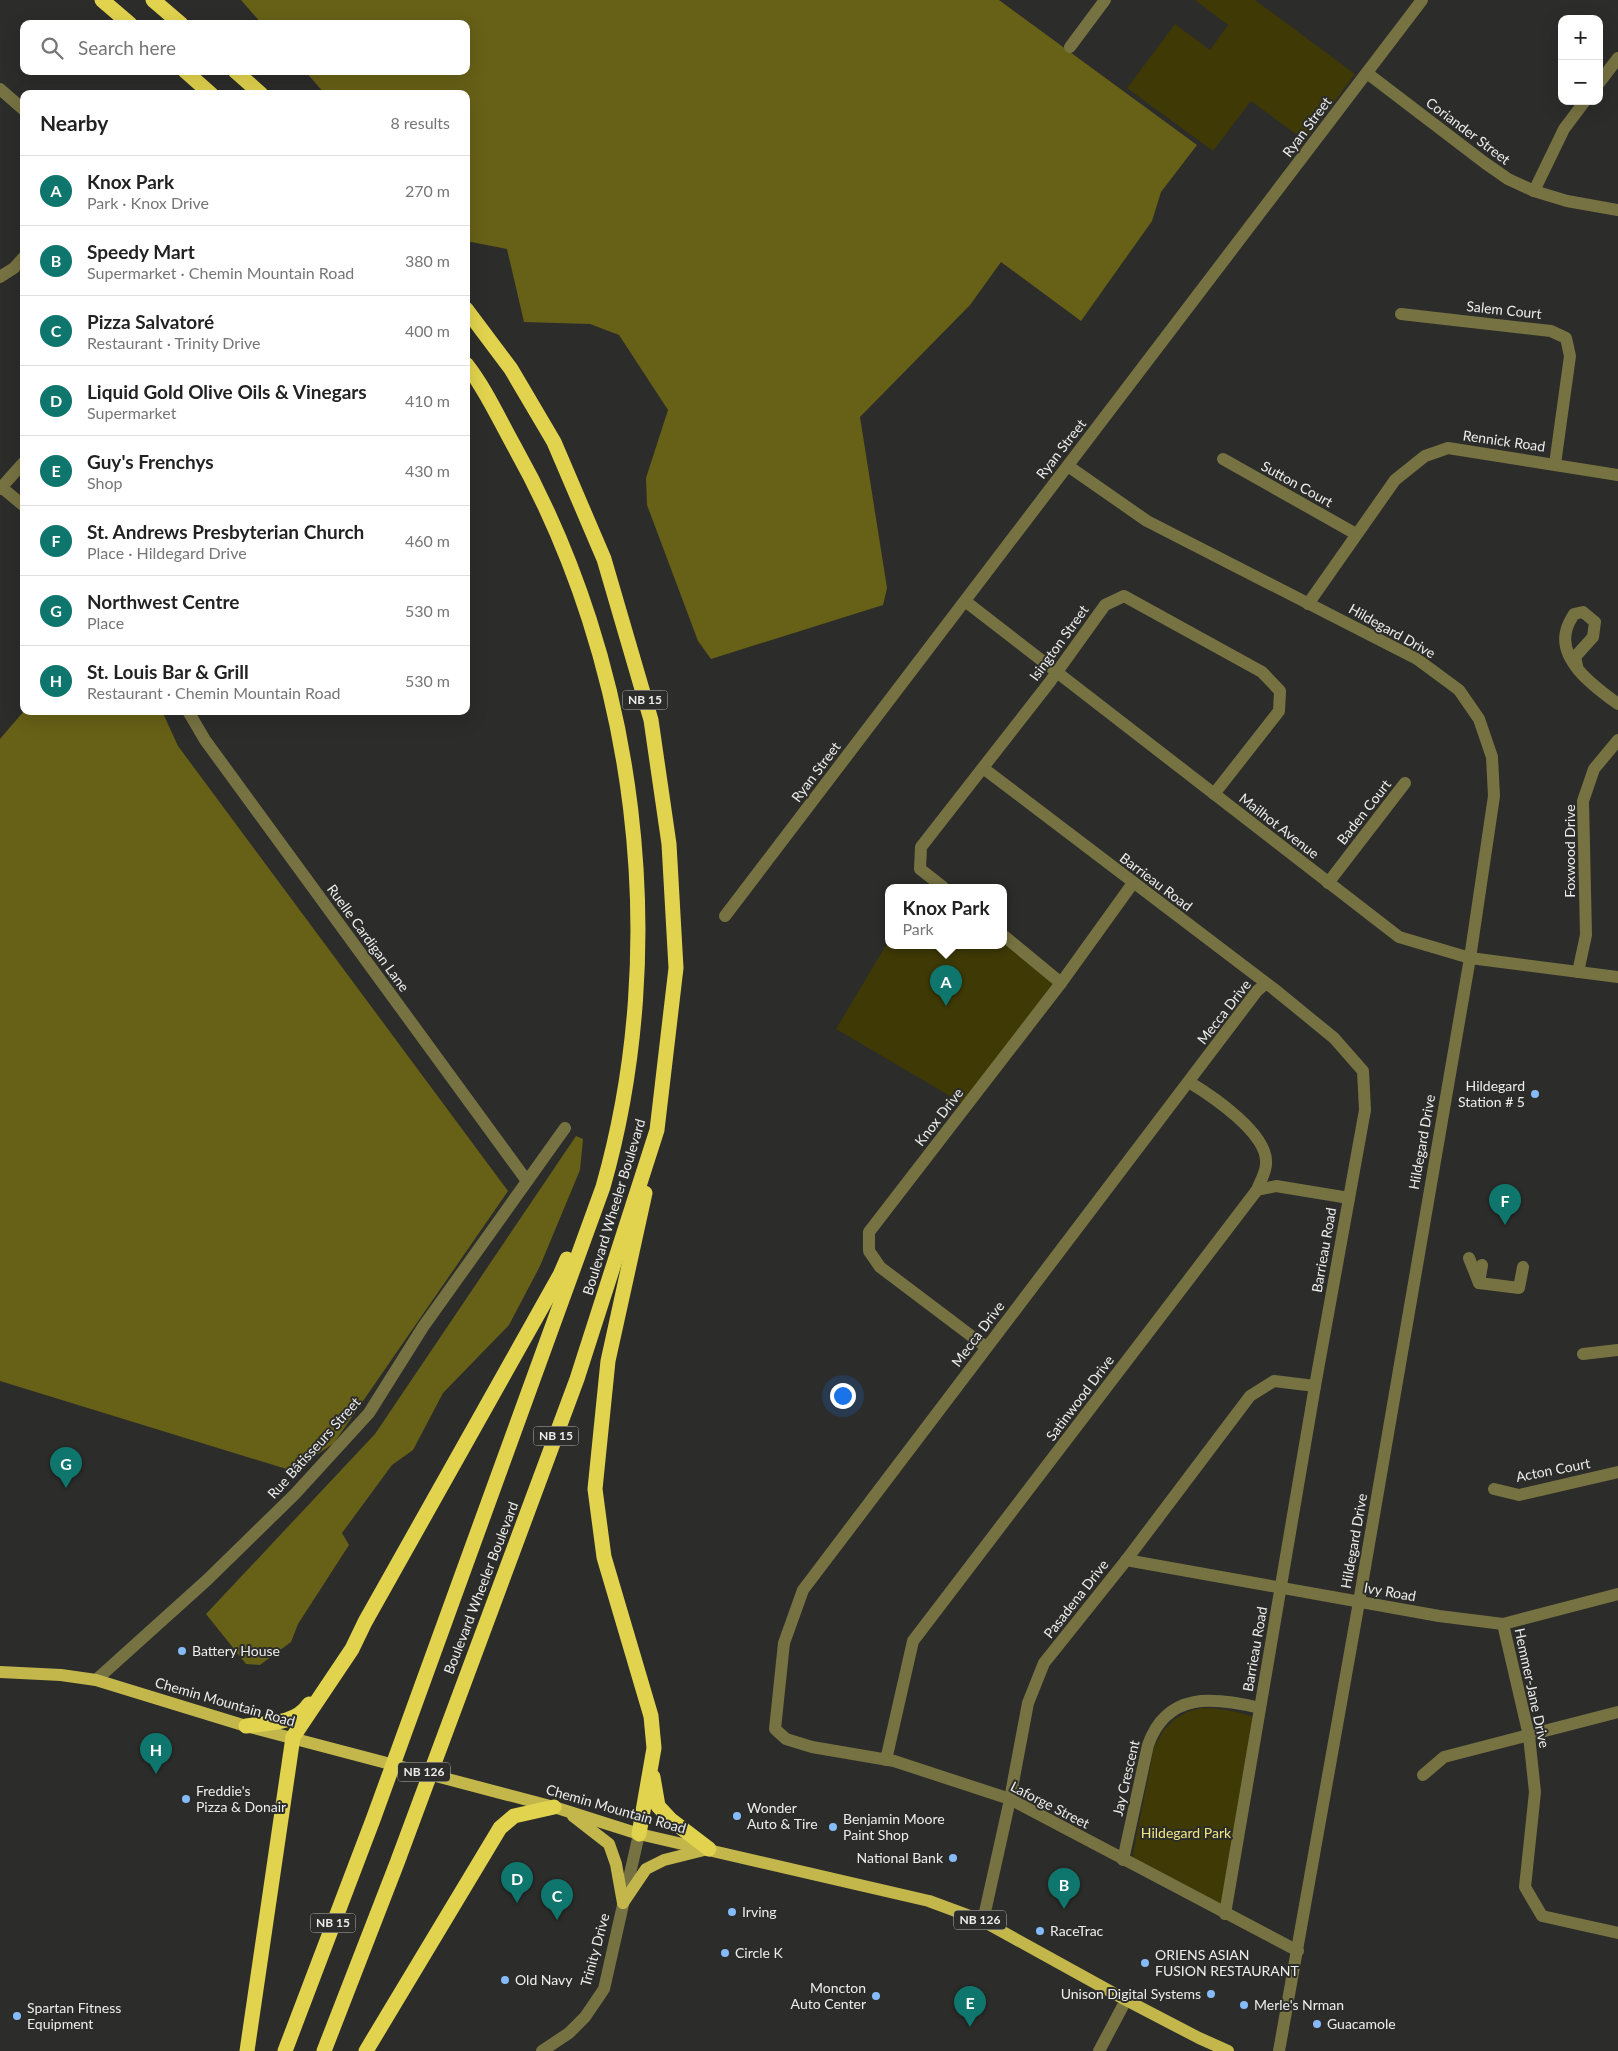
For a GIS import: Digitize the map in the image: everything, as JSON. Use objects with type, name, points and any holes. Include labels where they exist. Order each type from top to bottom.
[{"type":"highway","points":[[102,0],[125,20]]},
{"type":"highway","points":[[153,0],[176,20]]},
{"type":"highway","points":[[189,75],[205,90]]},
{"type":"highway","points":[[240,75],[256,90]]},
{"type":"highway","name":"Boulevard Wheeler Boulevard","points":[[324,2051],[397,1864],[577,1379],[657,1130],[676,968],[669,844],[652,720],[604,558],[554,442],[511,369],[470,314]]},
{"type":"highway","name":"Boulevard Wheeler Boulevard","points":[[285,2051],[406,1729],[603,1187],[615,1145],[636,1015],[639,920],[634,828],[619,738],[598,647],[570,564],[536,484],[470,371]]},
{"type":"highway","points":[[639,1834],[654,1748],[652,1716],[604,1557],[594,1489],[608,1361],[652,1164],[657,1130]]},
{"type":"highway","points":[[247,2051],[293,1737],[352,1648],[560,1275],[615,1145]]},
{"type":"highway","points":[[246,1726],[281,1722],[305,1710],[365,1622]]},
{"type":"highway","points":[[651,1765],[658,1806],[671,1820],[709,1849]]},
{"type":"highway","points":[[366,2051],[500,1828],[514,1816],[560,1809]]},
{"type":"main road","name":"Chemin Mountain Road","points":[[0,1672],[61,1674],[96,1680],[246,1726],[560,1809],[639,1834],[929,1901],[983,1921],[1126,2000],[1228,2051]]},
{"type":"main road","points":[[560,1809],[609,1844],[616,1864],[623,1904]]},
{"type":"main road","points":[[623,1904],[646,1869],[664,1860],[709,1849]]},
{"type":"street","name":"Ryan Street","points":[[725,916],[1422,0]]},
{"type":"street","points":[[1070,47],[1103,1]]},
{"type":"street","points":[[1603,78],[1618,58]]},
{"type":"street","name":"Coriander Street","points":[[1368,73],[1484,164],[1508,179],[1534,191],[1567,201],[1618,210]]},
{"type":"street","points":[[0,89],[20,106]]},
{"type":"street","points":[[1534,191],[1564,129],[1582,105]]},
{"type":"street","points":[[0,277],[14,268],[20,261]]},
{"type":"street","name":"Salem Court","points":[[1401,314],[1551,330],[1566,338],[1570,356],[1555,464]]},
{"type":"street","name":"Rennick Road","points":[[1308,604],[1395,480],[1425,456],[1448,448],[1618,474]]},
{"type":"street","name":"Sutton Court","points":[[1224,460],[1356,534]]},
{"type":"street","name":"Hildegard Drive","points":[[1068,466],[1147,521],[1417,659],[1458,690],[1479,719],[1492,757],[1494,796],[1470,958],[1359,1602],[1279,2051]]},
{"type":"street","points":[[20,467],[1,488],[20,503]]},
{"type":"street","name":"Isington Street","points":[[939,884],[920,869],[921,847],[1049,683],[1105,605],[1124,596],[1262,672],[1280,691],[1279,711],[1214,794]]},
{"type":"street","name":"Mailhot Avenue","points":[[965,601],[1399,937],[1470,958],[1618,977]]},
{"type":"street","points":[[1578,670],[1588,683],[1618,704]]},
{"type":"street","name":"Ruelle Cardigan Lane","points":[[190,715],[210,748],[527,1181]]},
{"type":"street","name":"Foxwood Drive","points":[[1578,972],[1586,935],[1583,801],[1594,769],[1618,740]]},
{"type":"street","name":"Barrieau Road","points":[[983,768],[1334,1038],[1363,1071],[1365,1110],[1315,1386],[1225,1914]]},
{"type":"street","name":"Baden Court","points":[[1328,882],[1405,783]]},
{"type":"street","name":"Knox Drive","points":[[986,1347],[880,1268],[869,1251],[869,1232],[1062,983],[1133,883]]},
{"type":"street","points":[[1007,938],[1062,983]]},
{"type":"street","name":"Mecca Drive","points":[[775,1729],[784,1643],[803,1590],[1257,991],[1265,984]]},
{"type":"street","name":"Satinwood Drive","points":[[886,1760],[913,1641],[1257,1190],[1266,1164],[1262,1144],[1230,1110],[1189,1082]]},
{"type":"street","name":"Rue Bâtisseurs Street","points":[[96,1680],[207,1580],[295,1494],[369,1413],[423,1327],[565,1128]]},
{"type":"street","points":[[1257,1190],[1276,1186],[1349,1198]]},
{"type":"street","points":[[1468,1258],[1479,1283]]},
{"type":"street","points":[[1479,1283],[1482,1265]]},
{"type":"street","points":[[1479,1283],[1519,1288],[1523,1267]]},
{"type":"street","points":[[1583,1354],[1618,1350]]},
{"type":"street","name":"Pasadena Drive","points":[[983,1921],[1010,1800],[1028,1703],[1044,1663],[1126,1560],[1250,1396],[1274,1381],[1315,1386]]},
{"type":"street","name":"Acton Court","points":[[1494,1489],[1519,1495],[1618,1472]]},
{"type":"street","name":"Ivy Road","points":[[1126,1560],[1282,1587],[1292,1591],[1440,1616],[1503,1624],[1618,1594]]},
{"type":"street","name":"Hemmer-Jane Drive","points":[[1503,1624],[1529,1736],[1535,1792],[1525,1887],[1542,1916],[1618,1933]]},
{"type":"street","name":"Jay Crescent","points":[[1122,1860],[1148,1745],[1152,1735],[1170,1712],[1186,1703],[1212,1700],[1260,1708]]},
{"type":"street","points":[[1424,1775],[1444,1757],[1618,1712]]},
{"type":"street","name":"Laforge Street","points":[[775,1729],[786,1739],[812,1747],[894,1761],[1010,1800],[1298,1951]]},
{"type":"street","name":"Trinity Drive","points":[[542,2051],[569,2033],[585,2017],[604,1989],[639,1834]]},
{"type":"street","points":[[1098,2051],[1126,2000]]},
{"type":"green space","points":[[1195,0],[1255,0],[1355,74],[1305,141],[1251,101],[1213,151],[1127,88],[1175,24],[1210,50],[1228,25]]},
{"type":"green space","points":[[1007,938],[1061,983],[962,1103],[836,1029],[885,947],[885,949],[1007,949]]},
{"type":"green space","name":"Hildegard Park","points":[[1201,1708],[1228,1710],[1254,1717],[1222,1907],[1132,1859],[1154,1747],[1164,1730],[1175,1719],[1187,1712]]},
{"type":"shaded area","points":[[241,0],[999,0],[1197,145],[1161,192],[1152,221],[1081,321],[1001,262],[970,305],[860,417],[887,588],[883,605],[711,659],[698,641],[647,505],[646,478],[668,410],[619,335],[590,324],[524,322],[507,249],[470,242],[470,90],[322,90],[308,75],[470,75],[470,20],[258,20]]},
{"type":"shaded area","points":[[21,715],[164,715],[178,746],[508,1191],[334,1443],[293,1471],[0,1381],[0,739]]},
{"type":"shaded area","points":[[576,1136],[583,1139],[580,1170],[540,1266],[509,1325],[443,1393],[413,1450],[392,1465],[342,1533],[349,1545],[298,1624],[291,1642],[260,1665],[246,1664],[206,1614],[375,1434]]},
{"type":"place","name":"Knox Park","points":[[946,1006]]},
{"type":"place","name":"Hildegard Station # 5","points":[[1535,1094]]},
{"type":"place","name":"St. Andrews Presbyterian Church","points":[[1505,1225]]},
{"type":"place","name":"Northwest Centre","points":[[66,1488]]},
{"type":"place","name":"Battery House","points":[[182,1651]]},
{"type":"place","name":"St. Louis Bar & Grill","points":[[156,1774]]},
{"type":"place","name":"Freddie's Pizza & Donair","points":[[186,1799]]},
{"type":"place","name":"Wonder Auto & Tire","points":[[737,1816]]},
{"type":"place","name":"Benjamin Moore Paint Shop","points":[[833,1827]]},
{"type":"place","name":"National Bank","points":[[953,1858]]},
{"type":"place","name":"Liquid Gold Olive Oils & Vinegars","points":[[517,1903]]},
{"type":"place","name":"Speedy Mart","points":[[1064,1909]]},
{"type":"place","name":"Irving","points":[[732,1912]]},
{"type":"place","name":"Pizza Salvatoré","points":[[557,1920]]},
{"type":"place","name":"RaceTrac","points":[[1040,1931]]},
{"type":"place","name":"Circle K","points":[[725,1953]]},
{"type":"place","name":"ORIENS ASIAN FUSION RESTAURANT","points":[[1145,1963]]},
{"type":"place","name":"Old Navy","points":[[505,1980]]},
{"type":"place","name":"Unison Digital Systems","points":[[1211,1994]]},
{"type":"place","name":"Moncton Auto Center","points":[[876,1996]]},
{"type":"place","name":"Merle's Nrman","points":[[1244,2005]]},
{"type":"place","name":"Spartan Fitness Equipment","points":[[17,2016]]},
{"type":"place","name":"Guacamole","points":[[1317,2024]]},
{"type":"place","name":"Guy's Frenchys","points":[[970,2027]]}]
